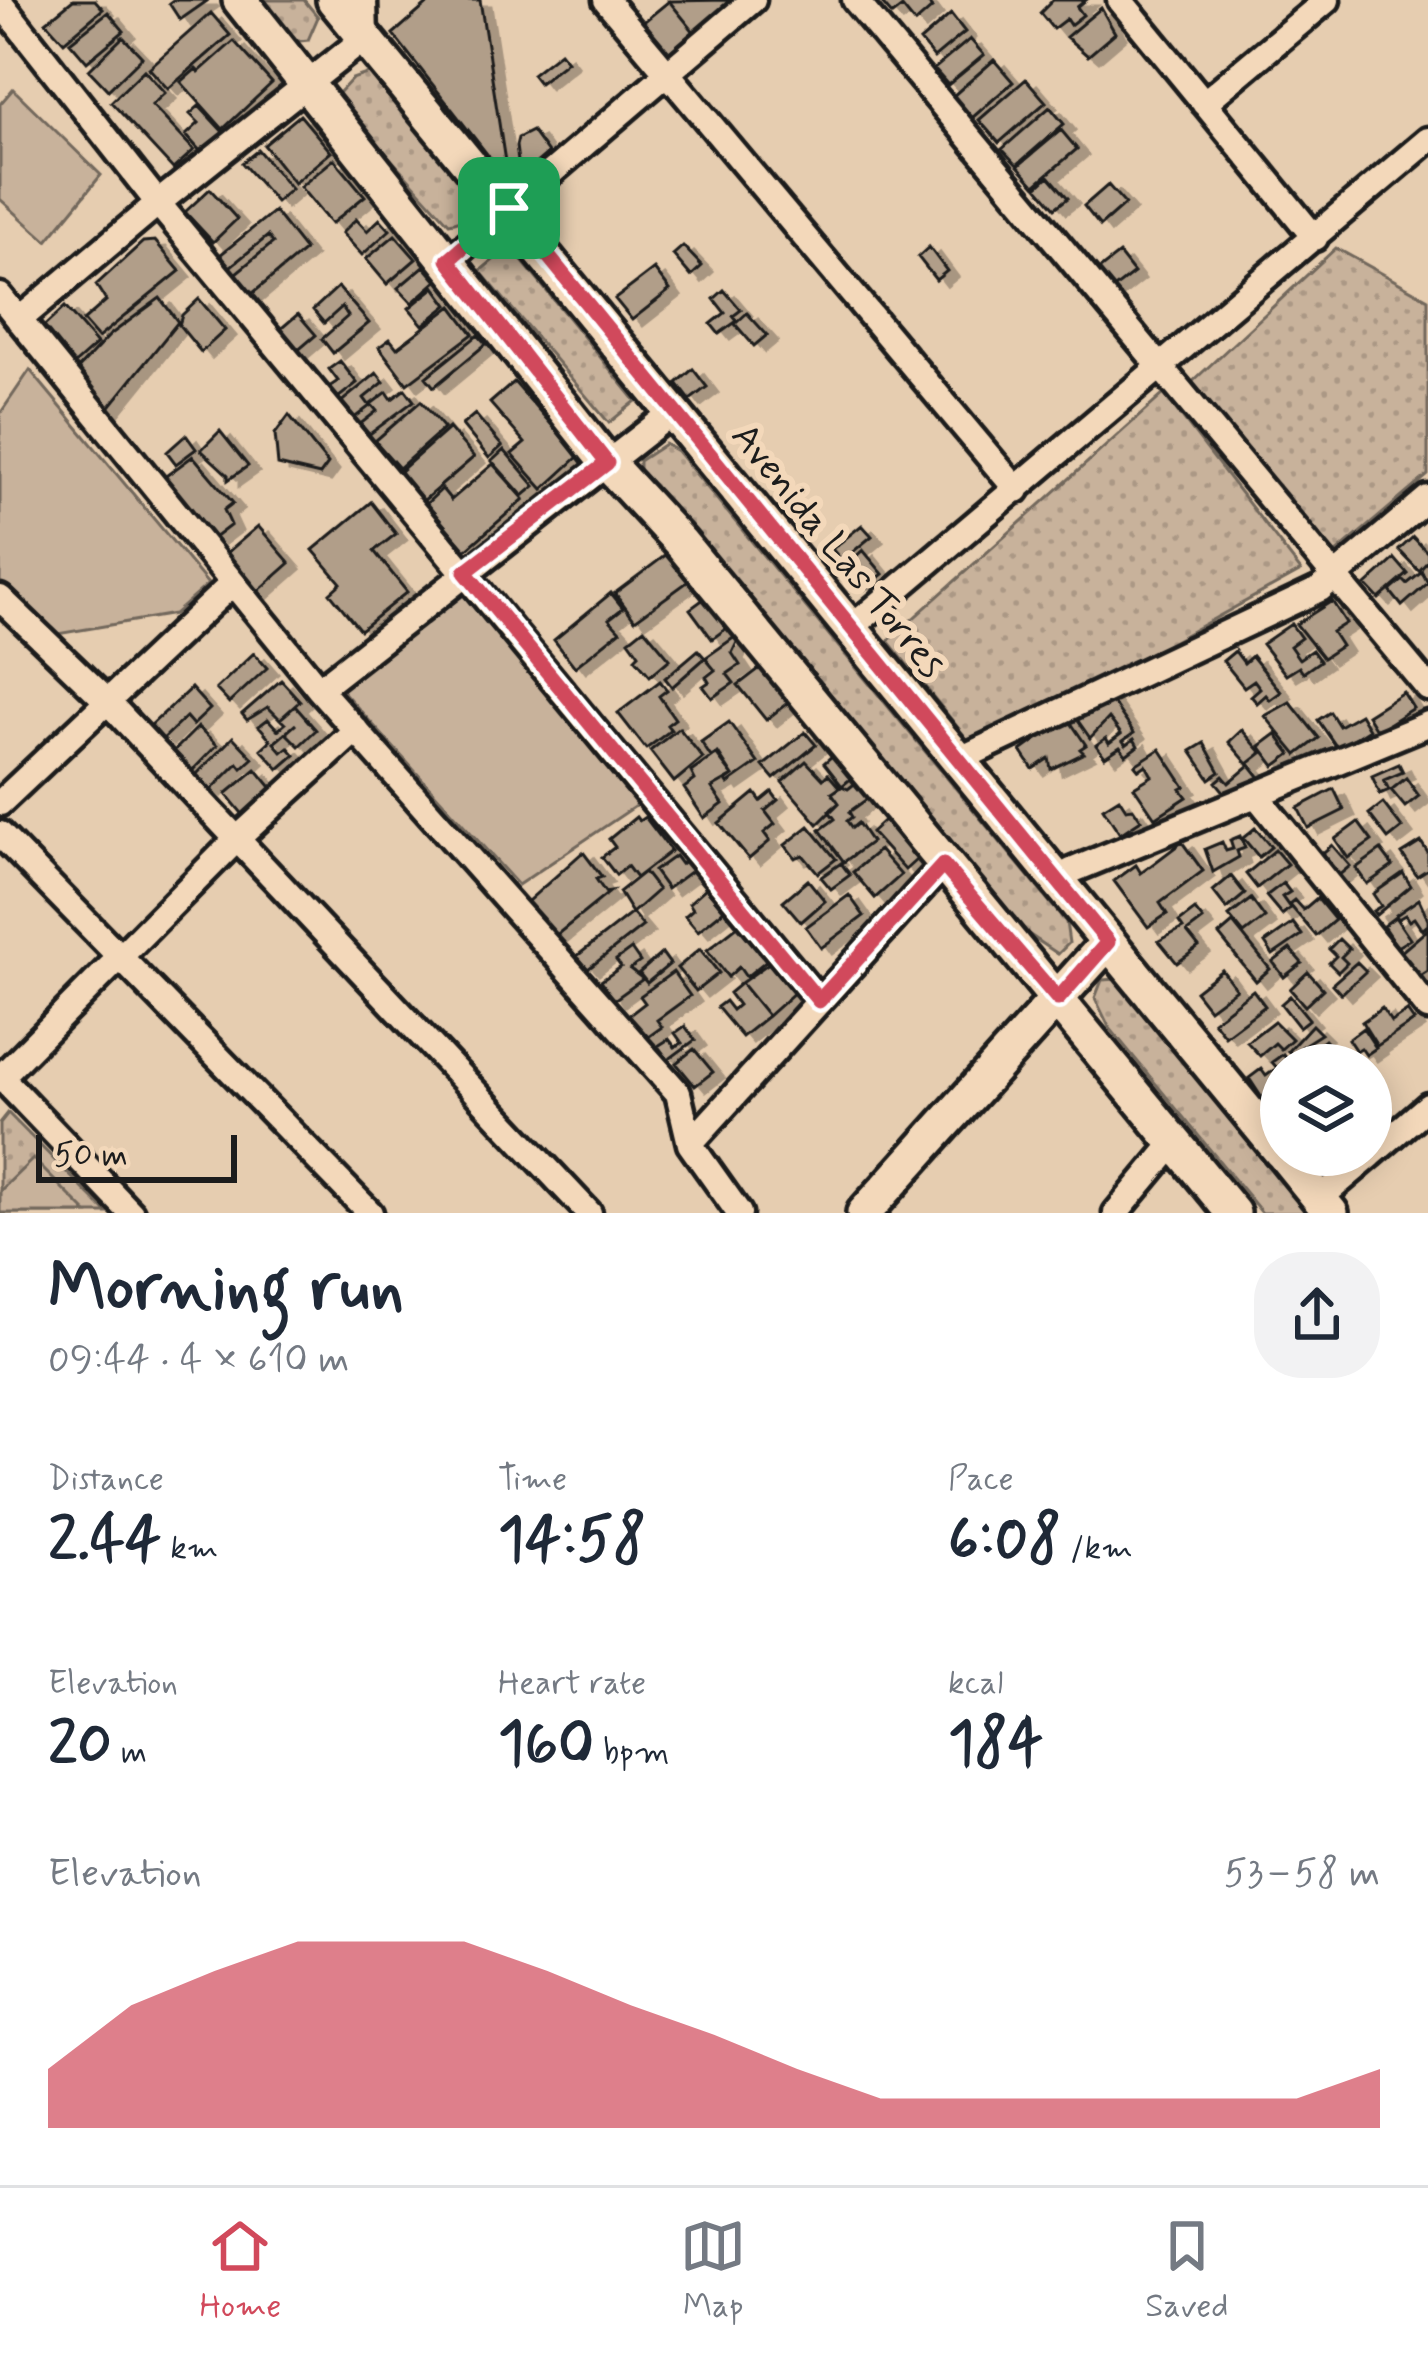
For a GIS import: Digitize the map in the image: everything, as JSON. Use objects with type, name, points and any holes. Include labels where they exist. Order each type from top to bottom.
[{"type":"street","points":[[240,0],[607,463],[681,543],[1234,1213]]},
{"type":"street","name":"Avenida Las Torres","points":[[334,0],[1260,1126]]},
{"type":"street","points":[[20,320],[365,38],[364,0]]},
{"type":"street","points":[[606,0],[1017,490]]},
{"type":"street","points":[[448,260],[753,0]]},
{"type":"street","points":[[854,0],[1428,688]]},
{"type":"street","points":[[1120,0],[1315,238]]},
{"type":"street","points":[[1204,103],[1327,0]]},
{"type":"street","points":[[0,2],[158,203],[819,1001]]},
{"type":"street","points":[[850,629],[1428,140]]},
{"type":"street","points":[[0,296],[319,688],[678,1093],[690,1144],[739,1213]]},
{"type":"street","points":[[319,688],[674,411]]},
{"type":"street","points":[[958,760],[1320,589],[1428,498]]},
{"type":"street","points":[[0,803],[233,583]]},
{"type":"street","points":[[0,598],[107,701],[589,1213]]},
{"type":"street","points":[[1059,882],[1071,871],[1428,724]]},
{"type":"street","points":[[131,1213],[0,1077],[237,839],[356,730]]},
{"type":"street","points":[[1256,795],[1428,1008]]},
{"type":"street","points":[[0,834],[370,1213]]},
{"type":"street","points":[[690,1144],[943,865]]},
{"type":"street","points":[[864,1213],[1108,942]]},
{"type":"street","points":[[1392,1137],[1428,1106]]},
{"type":"street","points":[[1116,1213],[1175,1142]]},
{"type":"street","name":"Avenida Las Torres","points":[[1301,1176],[1325,1206]]},
{"type":"street","points":[[1325,1206],[1352,1176]]},
{"type":"shaded area","points":[[256,0],[304,0],[318,17],[308,40],[291,42]]},
{"type":"shaded area","points":[[372,72],[472,199],[463,219],[449,223],[341,104],[339,93],[352,79]]},
{"type":"shaded area","points":[[13,89],[101,175],[47,241],[0,199],[0,104]]},
{"type":"shaded area","points":[[510,246],[636,401],[609,423],[480,271]]},
{"type":"shaded area","points":[[1336,248],[1428,299],[1428,475],[1335,554],[1190,384]]},
{"type":"shaded area","points":[[30,370],[208,584],[174,614],[46,636],[0,588],[0,414]]},
{"type":"shaded area","points":[[1164,394],[1301,571],[976,750],[888,641]]},
{"type":"shaded area","points":[[665,444],[677,451],[1066,922],[1069,943],[1058,954],[1018,927],[639,477],[639,461]]},
{"type":"shaded area","points":[[467,588],[640,803],[518,885],[338,686]]},
{"type":"shaded area","points":[[1118,979],[1260,1153],[1260,1176],[1279,1176],[1309,1213],[1262,1213],[1109,1027],[1095,998],[1102,980]]},
{"type":"shaded area","points":[[8,1113],[107,1213],[0,1213],[0,1123]]},
{"type":"shaded area","points":[[33,1159],[87,1213],[0,1213],[0,1191]]},
{"type":"building","points":[[73,0],[95,0],[103,9],[64,42],[46,22]]},
{"type":"building","points":[[432,0],[480,0],[508,181],[393,34]]},
{"type":"building","points":[[729,0],[695,33],[669,1]]},
{"type":"building","points":[[879,0],[926,0],[932,8],[915,23],[902,7],[892,15]]},
{"type":"building","points":[[1053,0],[1086,0],[1077,7],[1083,15],[1053,29],[1040,13]]},
{"type":"building","points":[[207,1],[180,20],[169,3]]},
{"type":"building","points":[[669,1],[695,33],[668,56],[641,24]]},
{"type":"building","points":[[1101,8],[1115,33],[1088,56],[1066,37]]},
{"type":"building","points":[[108,12],[124,31],[87,62],[70,42]]},
{"type":"building","points":[[211,13],[230,35],[168,89],[149,68]]},
{"type":"building","points":[[951,14],[965,32],[934,58],[920,41]]},
{"type":"building","points":[[123,37],[142,57],[108,90],[89,70]]},
{"type":"building","points":[[970,39],[984,55],[948,85],[934,69]]},
{"type":"building","points":[[234,41],[272,83],[223,129],[181,82]]},
{"type":"building","points":[[560,52],[567,61],[539,83],[532,74]]},
{"type":"building","points":[[994,60],[1013,82],[972,118],[953,96]]},
{"type":"building","points":[[144,70],[165,93],[152,105],[194,150],[173,169],[111,102]]},
{"type":"building","points":[[1026,79],[1046,102],[999,143],[979,120]]},
{"type":"building","points":[[199,106],[224,133],[202,153],[186,135],[199,123],[190,114]]},
{"type":"building","points":[[1050,107],[1064,124],[1017,165],[1002,149]]},
{"type":"building","points":[[300,115],[331,152],[294,183],[264,145]]},
{"type":"building","points":[[1061,130],[1077,149],[1035,185],[1018,166]]},
{"type":"building","points":[[532,131],[548,153],[520,177],[518,138]]},
{"type":"building","points":[[258,150],[291,189],[276,202],[242,163]]},
{"type":"building","points":[[334,159],[365,196],[331,224],[300,187]]},
{"type":"building","points":[[1049,176],[1068,198],[1055,208],[1037,187]]},
{"type":"building","points":[[1108,185],[1125,204],[1100,226],[1084,206]]},
{"type":"building","points":[[210,189],[237,219],[213,242],[185,212]]},
{"type":"building","points":[[274,211],[305,250],[247,298],[231,277],[273,243],[268,236],[225,271],[215,259]]},
{"type":"building","points":[[356,219],[367,231],[380,219],[390,230],[362,255],[342,233]]},
{"type":"building","points":[[395,235],[416,259],[387,284],[366,259]]},
{"type":"building","points":[[155,241],[180,271],[98,338],[83,321],[106,301],[96,285],[143,242]]},
{"type":"building","points":[[683,246],[702,266],[691,276],[673,255]]},
{"type":"building","points":[[929,247],[947,271],[936,280],[918,257]]},
{"type":"building","points":[[1119,254],[1134,273],[1111,291],[1096,272]]},
{"type":"building","points":[[424,266],[437,281],[412,303],[398,288]]},
{"type":"building","points":[[654,269],[670,290],[632,320],[615,299]]},
{"type":"building","points":[[338,287],[369,323],[333,353],[322,339],[348,316],[342,307],[324,323],[313,310]]},
{"type":"building","points":[[435,287],[448,305],[423,325],[409,308]]},
{"type":"building","points":[[724,290],[741,310],[733,316],[737,321],[719,334],[711,324],[725,313],[714,299]]},
{"type":"building","points":[[160,298],[178,322],[107,410],[74,373],[110,335]]},
{"type":"building","points":[[199,299],[225,330],[201,352],[179,325],[182,315]]},
{"type":"building","points":[[452,306],[473,334],[407,384],[379,347],[390,339],[397,348]]},
{"type":"building","points":[[65,307],[97,344],[70,368],[38,332]]},
{"type":"building","points":[[747,313],[767,335],[754,346],[735,324]]},
{"type":"building","points":[[298,314],[316,335],[295,353],[277,332]]},
{"type":"building","points":[[478,335],[486,344],[434,387],[426,377]]},
{"type":"building","points":[[340,361],[357,383],[338,398],[329,387],[338,381],[329,369]]},
{"type":"building","points":[[693,369],[707,387],[690,400],[677,383]]},
{"type":"building","points":[[377,373],[384,382],[364,398],[370,406],[353,419],[340,403]]},
{"type":"building","points":[[514,382],[579,456],[543,489],[512,454],[525,443],[490,403]]},
{"type":"building","points":[[405,389],[414,401],[367,436],[359,425],[377,411],[371,404],[387,392],[392,399]]},
{"type":"building","points":[[421,401],[444,428],[399,468],[375,441]]},
{"type":"building","points":[[475,414],[502,446],[489,458],[462,425]]},
{"type":"building","points":[[289,415],[328,464],[320,475],[278,465],[275,434]]},
{"type":"building","points":[[449,428],[474,457],[423,501],[399,472]]},
{"type":"building","points":[[220,431],[248,466],[228,480],[201,450]]},
{"type":"building","points":[[186,435],[196,449],[176,464],[167,452]]},
{"type":"building","points":[[504,450],[535,486],[523,496],[492,461]]},
{"type":"building","points":[[193,456],[233,503],[224,510],[231,525],[214,538],[163,478]]},
{"type":"building","points":[[493,464],[524,499],[466,550],[426,504],[442,489],[451,500]]},
{"type":"building","points":[[371,502],[396,534],[374,551],[407,592],[360,630],[330,593],[341,583],[313,550]]},
{"type":"building","points":[[862,525],[872,536],[842,561],[832,549]]},
{"type":"building","points":[[258,526],[290,563],[255,594],[222,557]]},
{"type":"building","points":[[1413,537],[1428,553],[1419,571],[1399,550]]},
{"type":"building","points":[[679,545],[703,577],[693,584],[690,580],[635,620],[615,593]]},
{"type":"building","points":[[863,550],[883,574],[865,589],[852,574],[857,569],[850,562]]},
{"type":"building","points":[[1395,559],[1408,574],[1379,599],[1366,585]]},
{"type":"building","points":[[1422,572],[1428,583],[1402,606],[1390,591]]},
{"type":"building","points":[[611,593],[623,608],[609,619],[620,631],[575,667],[554,640]]},
{"type":"building","points":[[709,595],[731,625],[712,639],[690,609]]},
{"type":"building","points":[[1332,601],[1346,623],[1332,632],[1341,646],[1323,658],[1296,624]]},
{"type":"building","points":[[1291,624],[1301,638],[1290,646],[1299,659],[1312,650],[1320,661],[1303,673],[1299,667],[1286,675],[1262,644]]},
{"type":"building","points":[[644,628],[670,659],[650,676],[635,658],[639,654],[629,640]]},
{"type":"building","points":[[742,632],[732,653],[740,665],[727,674],[734,683],[712,698],[703,686],[715,670],[705,658]]},
{"type":"building","points":[[698,650],[705,658],[672,687],[665,678]]},
{"type":"building","points":[[1235,651],[1244,663],[1252,656],[1281,692],[1257,703],[1251,696],[1260,688],[1254,680],[1244,687],[1223,661]]},
{"type":"building","points":[[254,653],[267,668],[229,703],[216,689]]},
{"type":"building","points":[[768,662],[795,697],[766,720],[738,685]]},
{"type":"building","points":[[281,680],[300,701],[280,719],[268,707],[247,720],[242,714]]},
{"type":"building","points":[[660,681],[667,690],[659,696],[675,719],[667,725],[671,730],[646,749],[618,713]]},
{"type":"building","points":[[191,688],[210,709],[193,725],[186,717],[163,739],[151,725]]},
{"type":"building","points":[[1403,692],[1413,708],[1377,731],[1367,715]]},
{"type":"building","points":[[1109,697],[1134,733],[1123,741],[1126,745],[1134,739],[1138,746],[1126,755],[1120,747],[1105,757],[1096,745],[1121,734],[1109,718],[1090,738],[1076,718],[1088,710],[1091,714],[1099,708],[1097,701]]},
{"type":"building","points":[[1290,702],[1319,738],[1297,755],[1265,716]]},
{"type":"building","points":[[295,706],[316,730],[299,746],[286,733],[296,724],[274,743],[282,752],[288,747],[295,755],[279,769],[261,749],[271,740],[259,726],[268,719],[278,730],[285,724],[280,719]]},
{"type":"building","points":[[1330,712],[1339,726],[1360,714],[1369,729],[1338,749],[1318,720]]},
{"type":"building","points":[[1065,714],[1086,745],[1080,749],[1084,753],[1051,769],[1049,758],[1033,769],[1021,751]]},
{"type":"building","points":[[729,722],[758,763],[728,784],[733,776],[718,753],[711,757],[701,742]]},
{"type":"building","points":[[198,727],[217,745],[189,774],[170,755]]},
{"type":"building","points":[[679,728],[703,758],[674,782],[650,751]]},
{"type":"building","points":[[1242,730],[1262,753],[1248,764],[1229,742]]},
{"type":"building","points":[[805,732],[816,745],[774,779],[763,766]]},
{"type":"building","points":[[1276,734],[1291,754],[1275,766],[1260,746]]},
{"type":"building","points":[[233,737],[253,758],[242,768],[238,763],[211,790],[194,777]]},
{"type":"building","points":[[835,738],[861,770],[842,786],[824,763],[832,756],[825,746]]},
{"type":"building","points":[[1204,743],[1220,772],[1210,779],[1191,751]]},
{"type":"building","points":[[1160,749],[1187,797],[1155,818],[1134,787],[1152,776],[1146,765],[1139,770],[1135,765]]},
{"type":"building","points":[[716,754],[733,776],[712,788],[723,804],[704,818],[684,788],[695,780],[691,772]]},
{"type":"building","points":[[806,761],[840,788],[832,793],[839,803],[818,824],[782,782]]},
{"type":"building","points":[[1399,764],[1403,772],[1384,780],[1389,790],[1380,794],[1372,776]]},
{"type":"building","points":[[1250,765],[1262,780],[1231,800],[1216,782],[1223,776],[1229,783]]},
{"type":"building","points":[[256,769],[275,792],[245,817],[226,794]]},
{"type":"building","points":[[862,778],[874,794],[849,812],[852,817],[847,821],[852,828],[858,823],[871,842],[844,862],[820,830],[835,819],[829,811],[839,803],[832,793]]},
{"type":"building","points":[[1406,778],[1419,796],[1405,807],[1391,790]]},
{"type":"building","points":[[1334,789],[1344,810],[1308,828],[1298,808]]},
{"type":"building","points":[[772,792],[778,800],[765,811],[775,824],[764,833],[770,841],[749,859],[719,823],[755,793],[761,801]]},
{"type":"building","points":[[1119,798],[1141,820],[1120,834],[1103,808]]},
{"type":"building","points":[[1383,803],[1402,828],[1388,839],[1369,814]]},
{"type":"building","points":[[892,813],[926,851],[905,870],[871,832]]},
{"type":"building","points":[[636,817],[639,821],[645,817],[671,851],[636,878],[627,866],[616,875],[602,857],[615,847],[609,839]]},
{"type":"building","points":[[1358,822],[1372,841],[1348,858],[1335,839]]},
{"type":"building","points":[[809,826],[836,859],[818,873],[803,855],[795,858],[785,845]]},
{"type":"building","points":[[1255,828],[1271,847],[1259,857],[1243,838]]},
{"type":"building","points":[[1240,836],[1245,848],[1237,851],[1239,857],[1213,872],[1205,849],[1222,842],[1226,851],[1233,849],[1230,840]]},
{"type":"building","points":[[1182,842],[1203,871],[1160,903],[1167,914],[1148,927],[1114,881],[1136,865],[1141,873]]},
{"type":"building","points":[[1421,842],[1428,853],[1428,869],[1417,876],[1402,854]]},
{"type":"building","points":[[1332,845],[1350,866],[1337,877],[1319,856]]},
{"type":"building","points":[[879,850],[901,875],[875,898],[853,872]]},
{"type":"building","points":[[1275,850],[1287,864],[1257,888],[1246,874]]},
{"type":"building","points":[[1381,850],[1393,866],[1367,884],[1356,868]]},
{"type":"building","points":[[583,852],[602,877],[596,879],[605,892],[611,891],[554,937],[527,902]]},
{"type":"building","points":[[675,856],[681,864],[687,859],[694,869],[667,889],[654,871]]},
{"type":"building","points":[[841,863],[850,875],[831,889],[821,877]]},
{"type":"building","points":[[644,872],[658,890],[632,913],[619,892]]},
{"type":"building","points":[[1403,873],[1411,886],[1376,915],[1373,911],[1381,906],[1373,894]]},
{"type":"building","points":[[1231,876],[1245,894],[1227,909],[1213,891]]},
{"type":"building","points":[[808,880],[825,901],[801,922],[783,901]]},
{"type":"building","points":[[1283,883],[1290,892],[1282,897],[1290,908],[1282,915],[1266,896]]},
{"type":"building","points":[[706,888],[724,910],[698,931],[685,916],[693,909],[689,903]]},
{"type":"building","points":[[849,895],[864,916],[821,948],[806,927]]},
{"type":"building","points":[[1317,898],[1335,920],[1316,936],[1289,904],[1294,900],[1303,910]]},
{"type":"building","points":[[1251,899],[1265,918],[1244,934],[1229,916]]},
{"type":"building","points":[[1419,899],[1428,919],[1422,930],[1414,918],[1409,921],[1405,915],[1398,919],[1396,915]]},
{"type":"building","points":[[1195,910],[1203,920],[1187,932],[1199,947],[1177,963],[1159,941],[1183,928],[1179,922]]},
{"type":"building","points":[[632,913],[643,926],[588,969],[577,956]]},
{"type":"building","points":[[1395,917],[1410,939],[1397,947],[1383,926]]},
{"type":"building","points":[[1233,923],[1270,969],[1256,981],[1219,935]]},
{"type":"building","points":[[1293,923],[1302,935],[1273,955],[1265,943]]},
{"type":"building","points":[[739,925],[767,960],[746,977],[739,967],[728,977],[707,950]]},
{"type":"building","points":[[1428,929],[1428,971],[1417,978],[1401,952]]},
{"type":"building","points":[[1339,939],[1349,949],[1341,957],[1347,963],[1338,972],[1329,963],[1336,956],[1329,949]]},
{"type":"building","points":[[631,949],[640,962],[630,969],[643,979],[614,1000],[601,981],[621,967],[616,960]]},
{"type":"building","points":[[700,949],[719,973],[696,991],[677,968]]},
{"type":"building","points":[[1290,949],[1302,963],[1284,977],[1273,962]]},
{"type":"building","points":[[662,953],[670,964],[647,983],[639,973]]},
{"type":"building","points":[[773,960],[797,990],[768,1016],[741,983]]},
{"type":"building","points":[[1357,962],[1366,971],[1341,994],[1332,984]]},
{"type":"building","points":[[1222,970],[1236,989],[1209,1009],[1195,991]]},
{"type":"building","points":[[673,972],[690,996],[657,1020],[662,1027],[644,1040],[628,1016],[645,1003],[640,996]]},
{"type":"building","points":[[1308,972],[1323,989],[1305,1006],[1290,989]]},
{"type":"building","points":[[741,983],[768,1016],[742,1037],[717,1007],[725,1001],[732,1010],[738,1005],[729,993]]},
{"type":"building","points":[[1253,990],[1265,1006],[1225,1036],[1213,1021]]},
{"type":"building","points":[[1290,996],[1309,1019],[1299,1027],[1281,1004]]},
{"type":"building","points":[[1382,1008],[1391,1022],[1407,1011],[1414,1021],[1380,1044],[1362,1022]]},
{"type":"building","points":[[1274,1021],[1292,1039],[1286,1044],[1260,1044],[1260,1056],[1247,1042]]},
{"type":"building","points":[[1312,1025],[1321,1034],[1305,1044],[1294,1044]]},
{"type":"building","points":[[685,1026],[695,1040],[668,1060],[658,1046],[669,1039],[675,1047],[682,1043],[675,1033]]},
{"type":"building","points":[[1363,1028],[1373,1044],[1351,1044],[1348,1039]]},
{"type":"building","points":[[694,1049],[713,1072],[695,1086],[676,1063]]},
{"type":"building","points":[[1260,1070],[1260,1095],[1249,1078]]},
{"type":"route","points":[[509,208],[1108,942],[1058,999],[943,865],[819,1001],[465,572],[607,463],[448,260],[509,208]]}]
